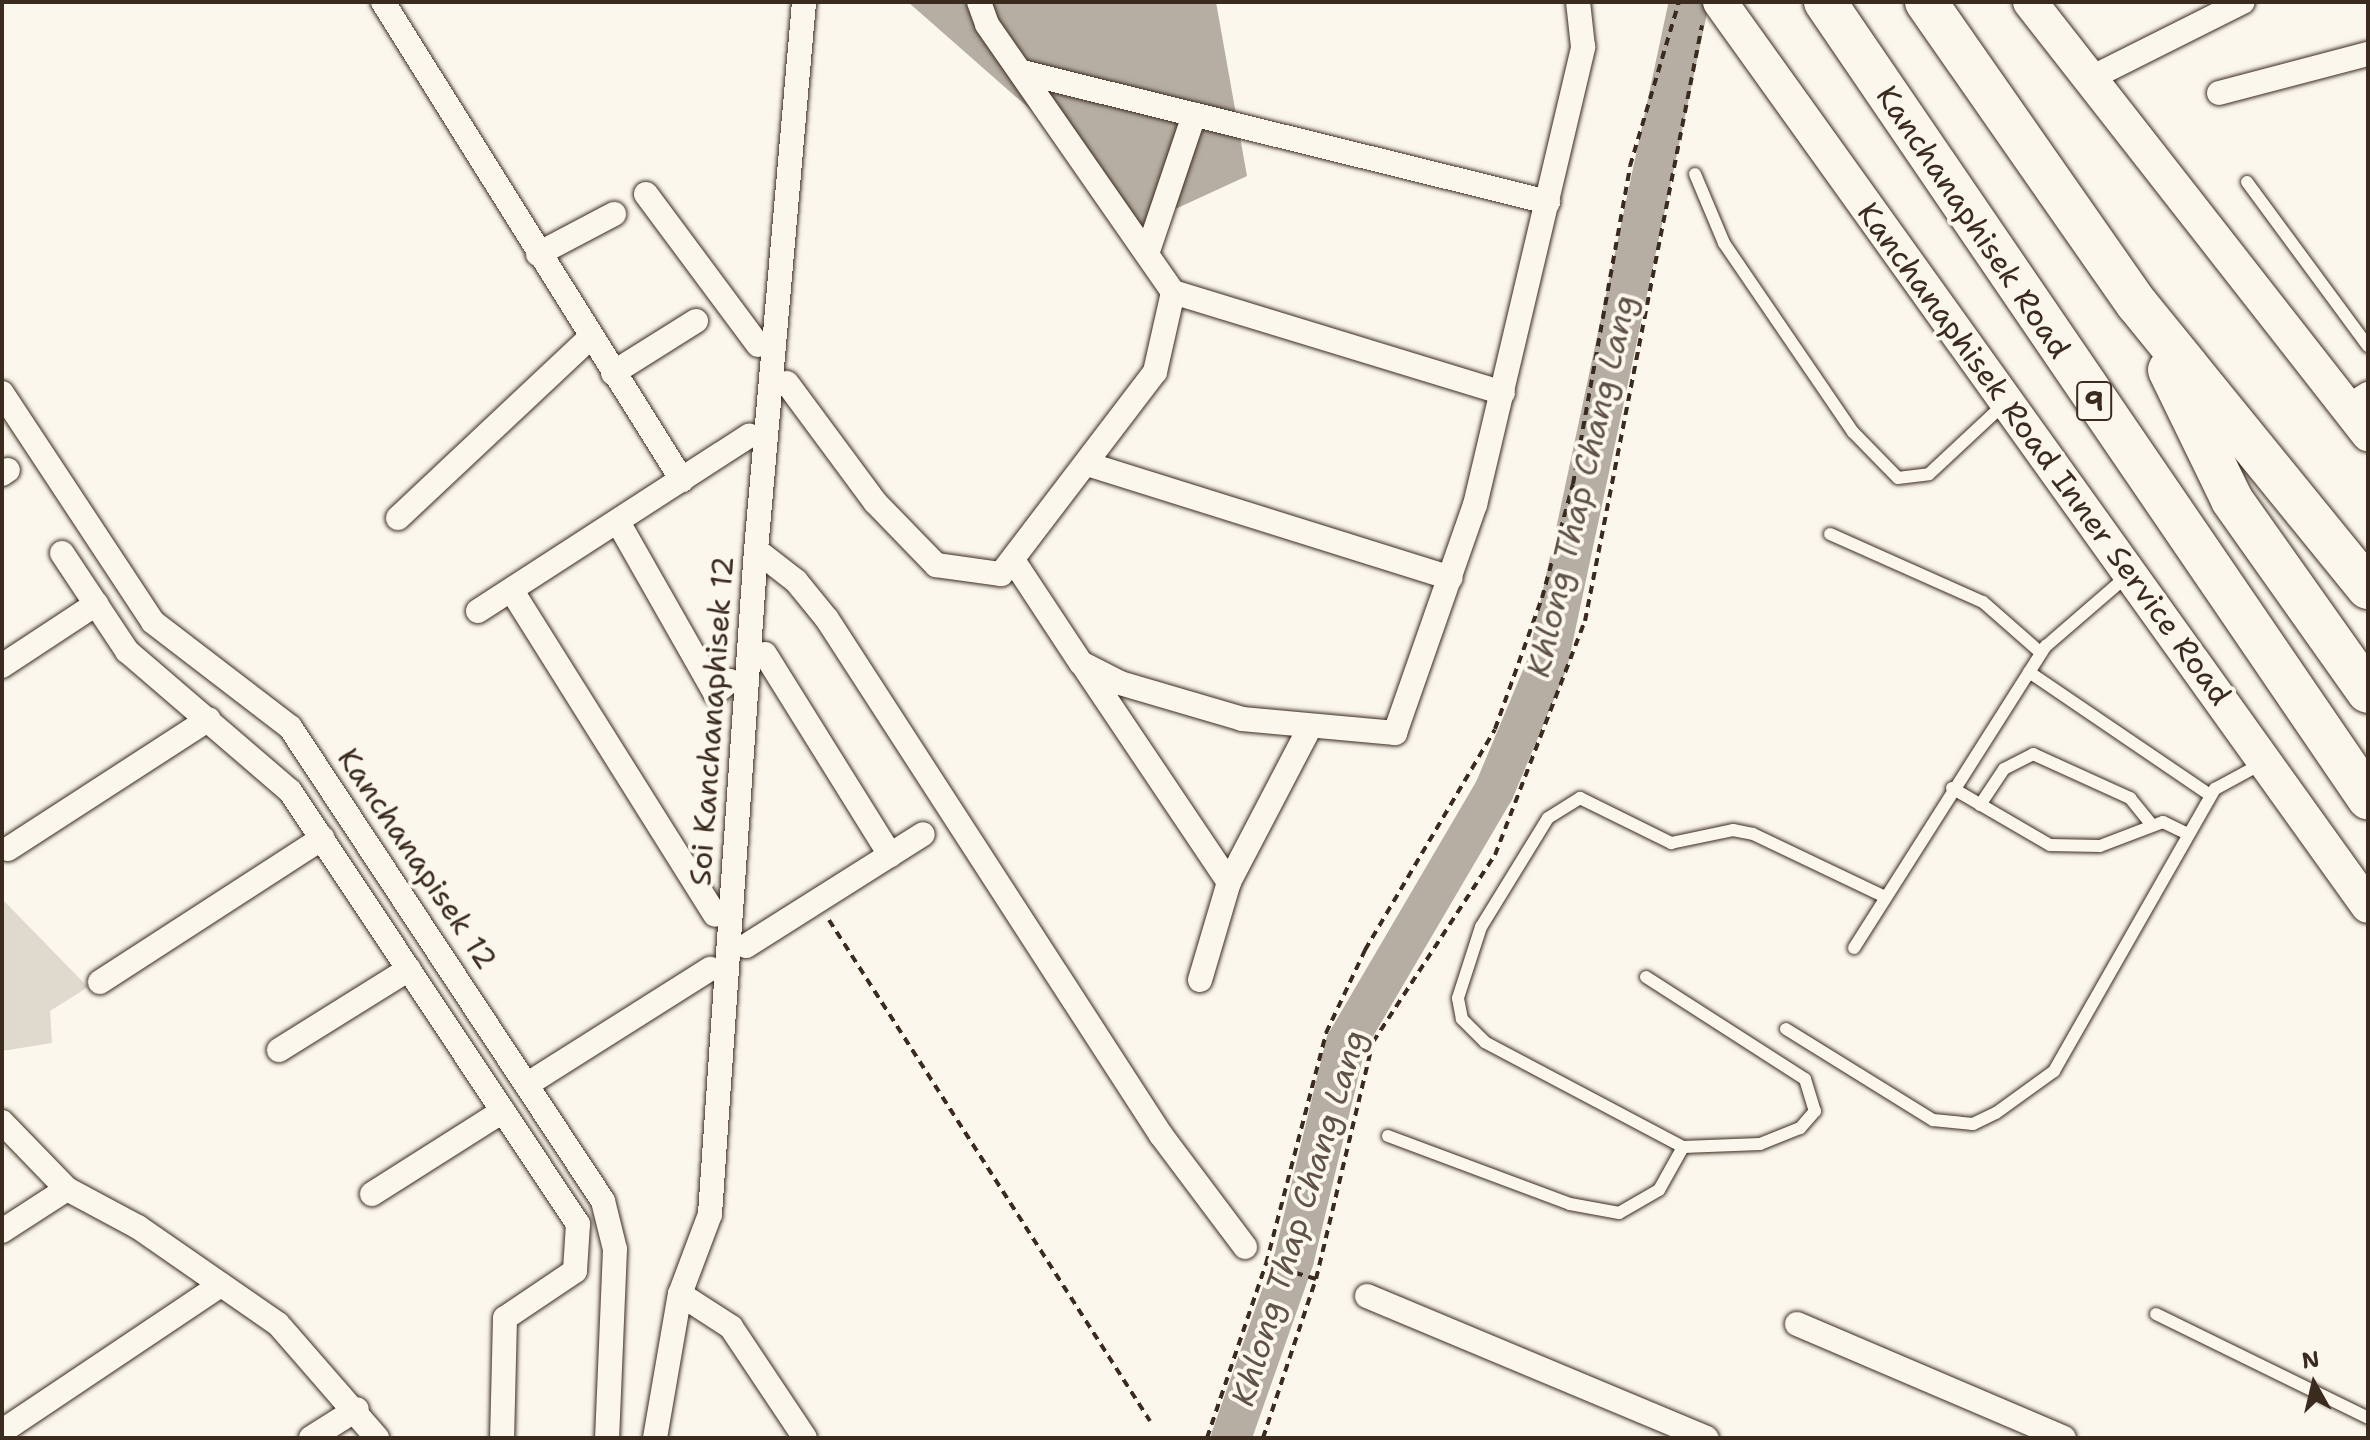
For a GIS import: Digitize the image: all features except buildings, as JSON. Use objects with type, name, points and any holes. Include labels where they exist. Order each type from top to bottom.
[{"type":"highway","name":"Kanchanaphisek Road","points":[[1825,2],[2368,798]]},
{"type":"highway","points":[[1926,2],[2137,304],[2368,588]]},
{"type":"highway","points":[[2137,304],[2232,500],[2368,692]]},
{"type":"main road","points":[[2030,2],[2087,80],[2358,400],[2368,434]]},
{"type":"main road","name":"Kanchanaphisek Road Inner Service Road","points":[[1711,10],[1780,84],[2368,906]]},
{"type":"street","points":[[383,2],[590,338],[682,480]]},
{"type":"street","name":"Soi Kanchanaphisek 12","points":[[655,1438],[680,1294],[710,1214],[756,550],[804,2]]},
{"type":"street","points":[[979,2],[1022,72],[1148,251],[1173,292],[1503,393]]},
{"type":"street","points":[[2087,80],[2243,2]]},
{"type":"street","points":[[1081,663],[1120,683],[1242,719],[1395,733],[1451,578],[1503,393],[1583,47],[1573,3]]},
{"type":"street","points":[[2219,93],[2368,54]]},
{"type":"street","points":[[1022,72],[1548,202]]},
{"type":"street","points":[[1148,251],[1194,115]]},
{"type":"street","points":[[646,194],[758,345]]},
{"type":"street","points":[[538,254],[614,214]]},
{"type":"street","points":[[787,383],[875,502],[936,565],[1001,574],[1155,372],[1173,292]]},
{"type":"street","points":[[613,373],[696,321]]},
{"type":"street","points":[[398,518],[590,338]]},
{"type":"street","name":"Kanchanapisek 12","points":[[2,393],[153,622],[290,727],[531,1082],[603,1201],[615,1249],[607,1438]]},
{"type":"street","points":[[478,611],[749,436]]},
{"type":"street","points":[[1087,464],[1451,578]]},
{"type":"street","points":[[618,522],[715,693],[730,681]]},
{"type":"street","points":[[756,550],[796,581],[827,619],[1161,1135],[1245,1247]]},
{"type":"street","points":[[62,553],[127,651],[280,781],[323,838],[578,1224],[575,1271],[505,1318],[502,1438]]},
{"type":"street","points":[[1013,560],[1229,882]]},
{"type":"street","points":[[512,591],[715,915]]},
{"type":"street","points":[[2,666],[96,604]]},
{"type":"street","points":[[765,654],[890,855]]},
{"type":"street","points":[[8,849],[209,719]]},
{"type":"street","points":[[1200,980],[1229,882],[1310,727]]},
{"type":"street","points":[[740,949],[923,834]]},
{"type":"street","points":[[100,982],[323,838]]},
{"type":"street","points":[[279,1050],[409,969]]},
{"type":"street","points":[[531,1082],[710,969]]},
{"type":"street","points":[[372,1194],[503,1111]]},
{"type":"street","points":[[2,1122],[67,1189],[278,1324],[357,1409],[377,1438]]},
{"type":"street","points":[[2,1231],[67,1189]]},
{"type":"street","points":[[4,1430],[221,1285]]},
{"type":"street","points":[[680,1294],[731,1327],[805,1438]]},
{"type":"street","points":[[1367,1296],[1707,1438]]},
{"type":"street","points":[[1797,1324],[2064,1438]]},
{"type":"street","points":[[311,1438],[357,1409]]},
{"type":"lane","points":[[1695,174],[1724,243],[1853,432],[1898,478],[1929,474],[2007,402]]},
{"type":"lane","points":[[2247,182],[2368,346]]},
{"type":"lane","points":[[1830,534],[1983,602],[2041,653]]},
{"type":"lane","points":[[1854,948],[1952,788],[2041,653],[2129,574]]},
{"type":"lane","points":[[2029,672],[2210,795]]},
{"type":"lane","points":[[1980,805],[2004,769],[2033,754],[2130,798],[2150,823],[2186,833]]},
{"type":"lane","points":[[1786,1029],[1933,1120],[1973,1124],[1996,1113],[2054,1071],[2210,795],[2230,776],[2264,762]]},
{"type":"lane","points":[[1952,788],[2050,845],[2078,850],[2150,823]]},
{"type":"lane","points":[[1646,977],[1776,1056],[1812,1090],[1815,1111],[1800,1128],[1760,1144],[1683,1147],[1485,1042],[1462,1019],[1458,998],[1481,927],[1548,818],[1580,798],[1671,843],[1733,830],[1753,834],[1885,897]]},
{"type":"lane","points":[[1388,1136],[1570,1204],[1619,1213],[1659,1190],[1683,1147]]},
{"type":"lane","points":[[2156,1314],[2368,1418]]},
{"type":"path","points":[[1207,1438],[1266,1264],[1326,1033],[1365,950],[1495,729],[1542,598],[1573,484],[1630,166],[1679,2]]},
{"type":"path","points":[[1263,1438],[1316,1279],[1373,1042],[1495,855],[1585,621],[1711,10]]},
{"type":"path","points":[[817,901],[1150,1421]]},
{"type":"path","points":[[1266,1264],[1316,1279]]},
{"type":"shaded area","points":[[908,2],[1216,2],[1247,176],[1121,234],[1089,161]]},
{"type":"shaded area","points":[[2,899],[88,987],[50,1011],[52,1043],[2,1051]]},
{"type":"waterway","name":"Khlong Thap Chang Lang","points":[[1231,1438],[1294,1259],[1346,1043],[1494,791],[1548,662],[1689,2]]}]
